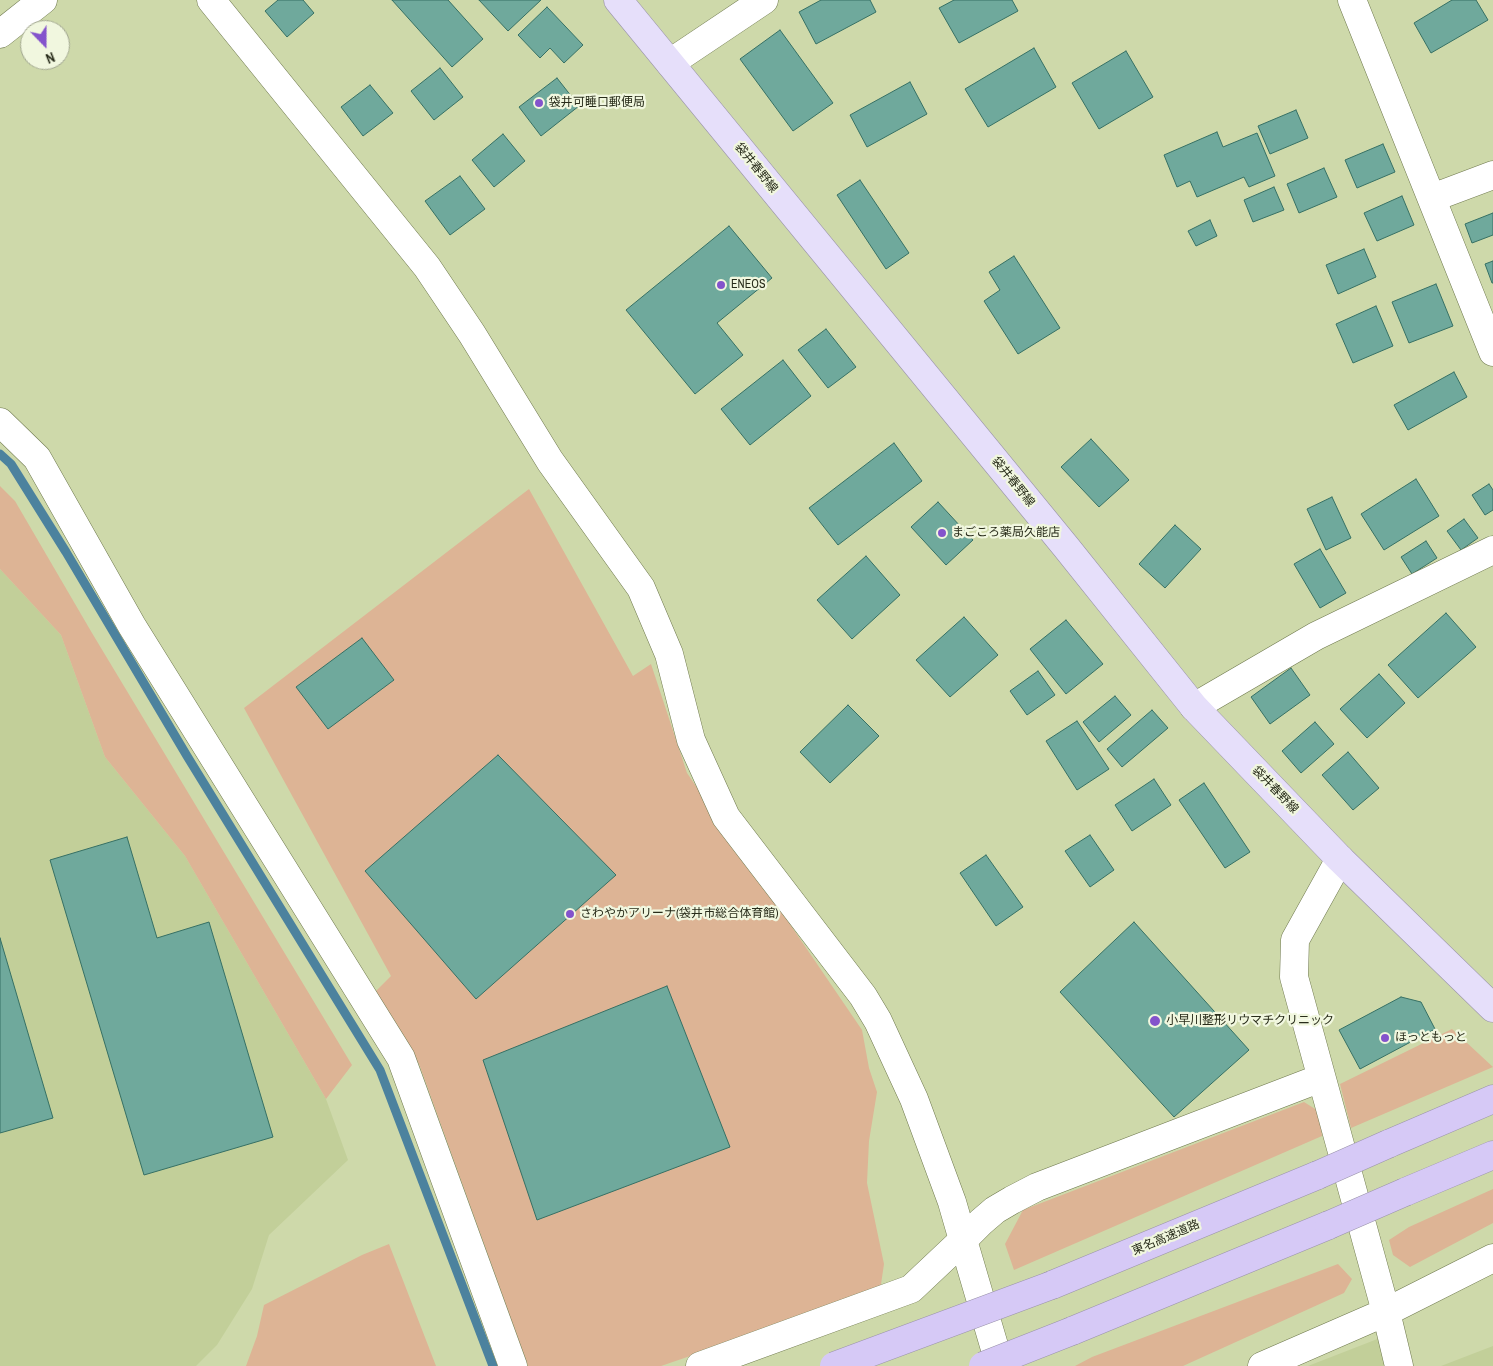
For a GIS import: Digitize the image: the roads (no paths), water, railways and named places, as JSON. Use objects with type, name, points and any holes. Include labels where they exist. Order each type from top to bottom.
[{"type":"highway","name":"東名高速道路","points":[[834,1366],[1052,1286],[1318,1175],[1493,1099]]},
{"type":"highway","points":[[983,1366],[1329,1225],[1493,1155]]},
{"type":"main road","name":"袋井春野線","points":[[618,0],[1060,539],[1194,707],[1340,859],[1493,1008]]},
{"type":"street","points":[[0,34],[43,0]]},
{"type":"street","points":[[211,0],[427,267],[472,334],[550,461],[641,588],[669,654],[691,740],[726,817],[858,989],[878,1021],[914,1098],[952,1202],[1000,1366]]},
{"type":"street","points":[[670,63],[764,0]]},
{"type":"street","points":[[1352,0],[1493,352]]},
{"type":"street","points":[[1432,198],[1493,175]]},
{"type":"street","points":[[0,422],[37,458],[132,626],[401,1058],[513,1366]]},
{"type":"street","points":[[1194,707],[1316,636],[1493,550]]},
{"type":"street","points":[[1340,859],[1295,940],[1294,978],[1386,1312],[1399,1366]]},
{"type":"street","points":[[700,1366],[911,1289],[995,1210],[1037,1187],[1320,1078]]},
{"type":"street","points":[[1262,1366],[1386,1312],[1493,1258]]},
{"type":"waterway","points":[[0,454],[11,464],[66,552],[187,756],[380,1070],[493,1366]]},
{"type":"place","name":"袋井可睡口郵便局","points":[[539,103]]},
{"type":"place","name":"ENEOS","points":[[721,285]]},
{"type":"place","name":"まごころ薬局久能店","points":[[942,533]]},
{"type":"place","name":"さわやかアリーナ(袋井市総合体育館)","points":[[570,914]]},
{"type":"place","name":"小早川整形リウマチクリニック","points":[[1155,1021]]},
{"type":"place","name":"ほっともっと","points":[[1385,1038]]}]
